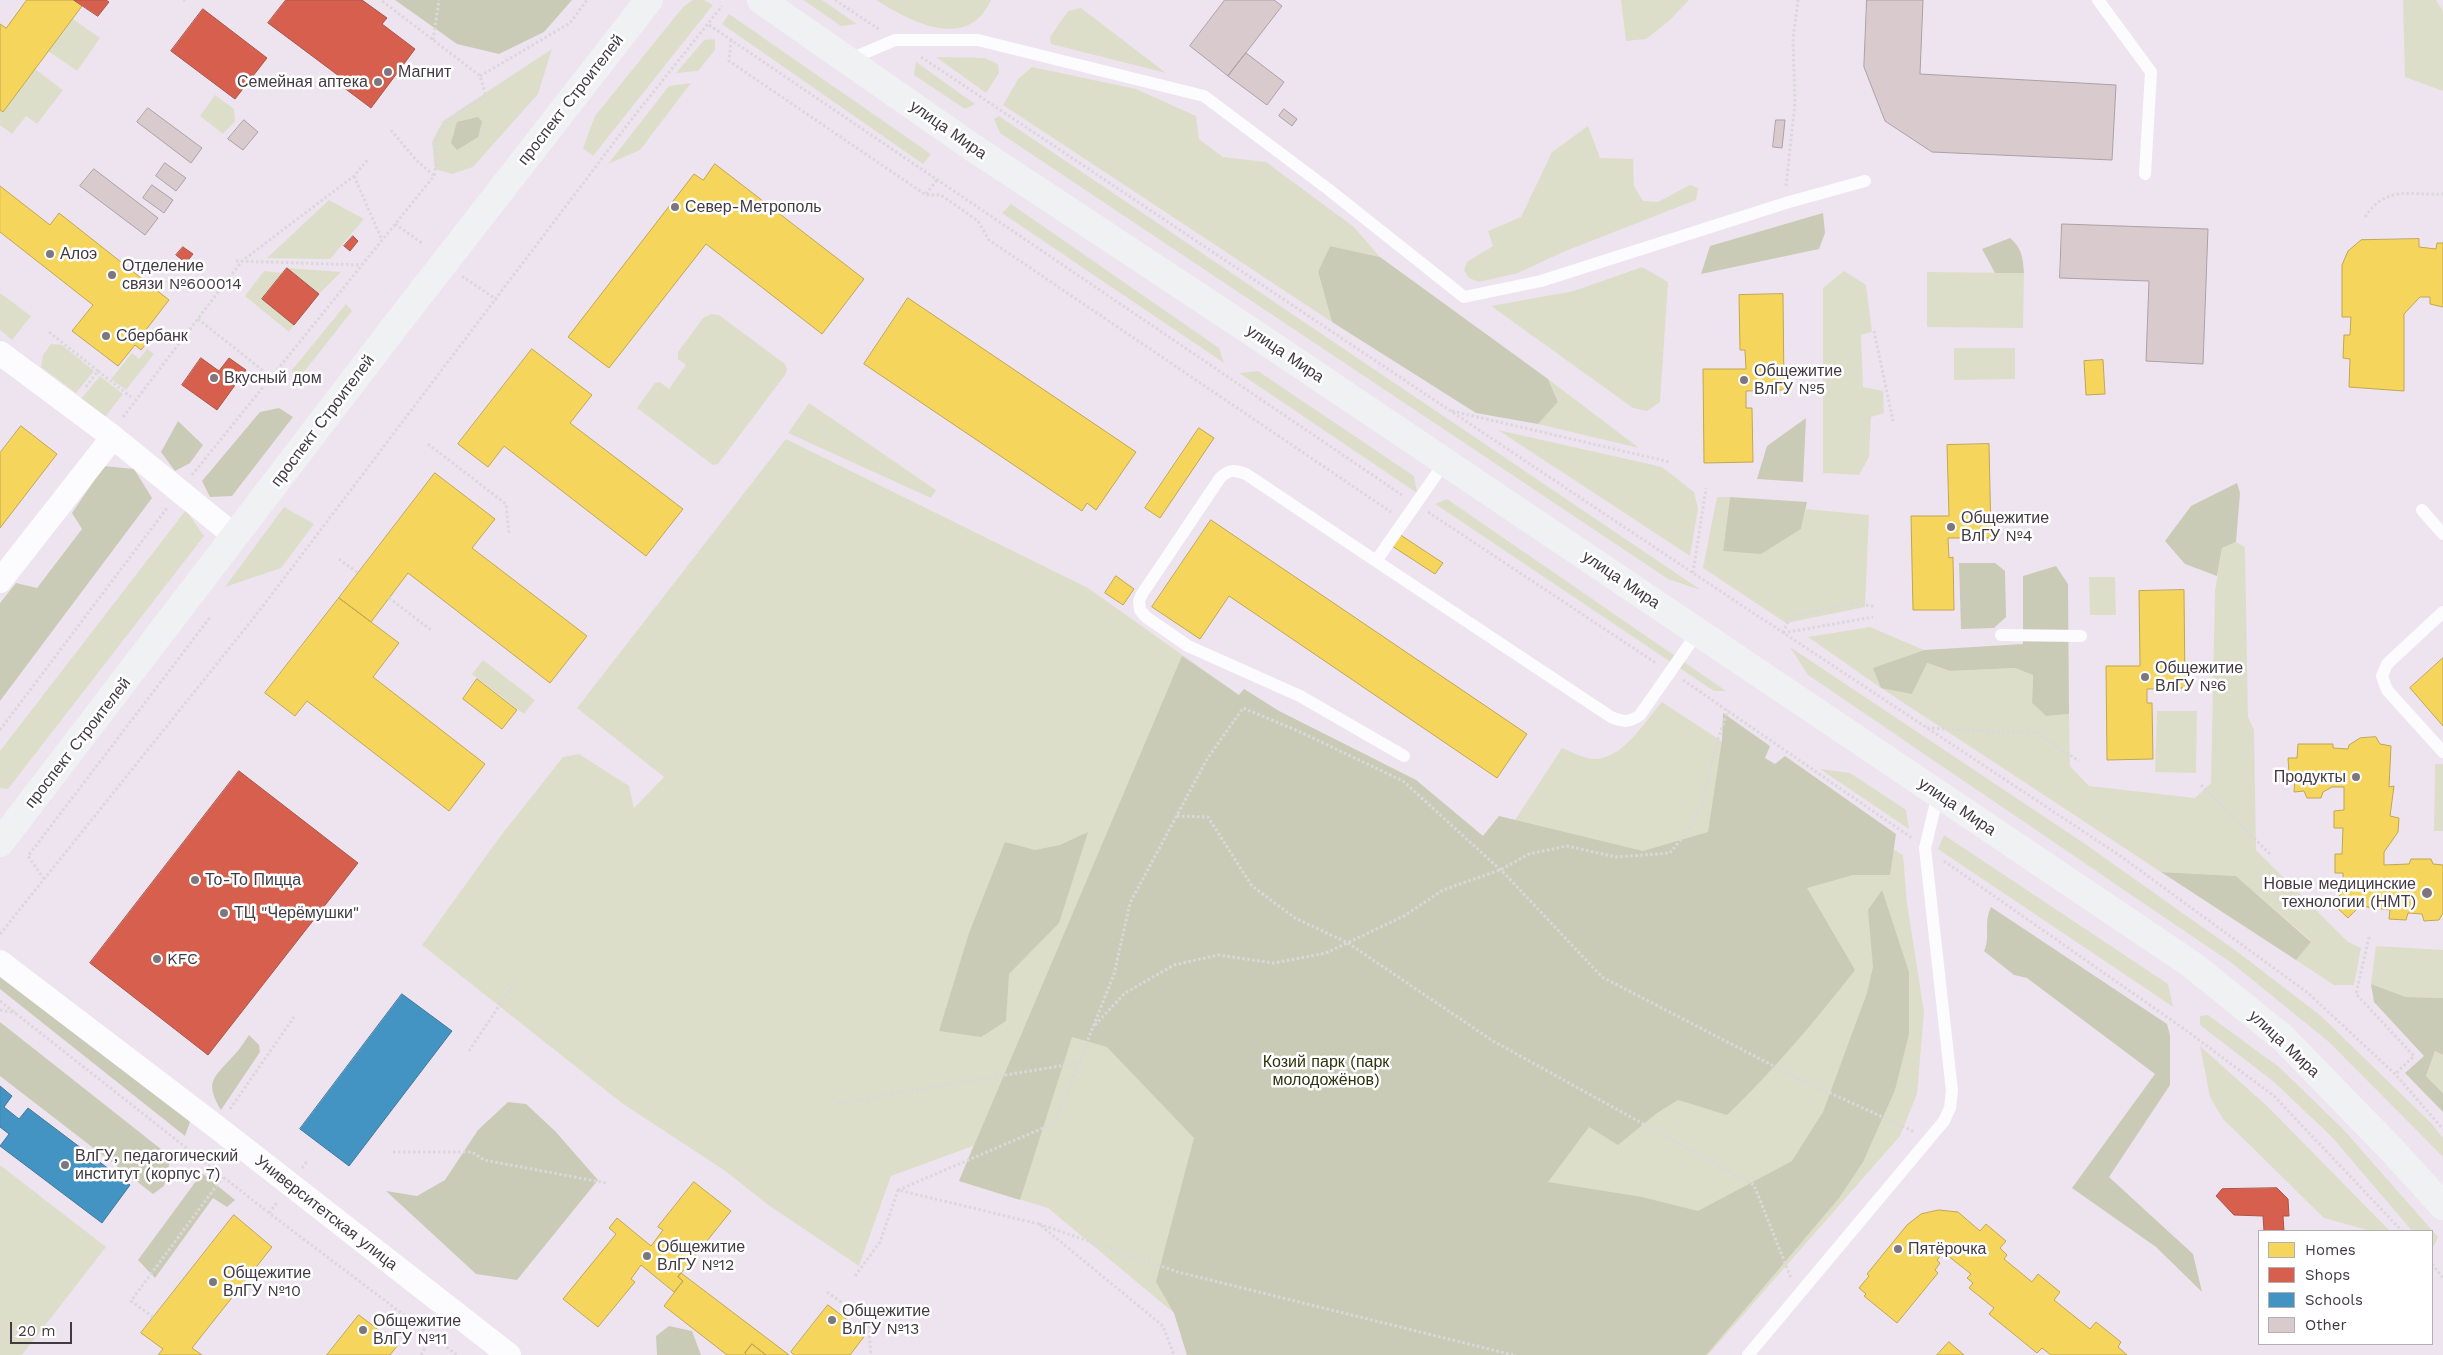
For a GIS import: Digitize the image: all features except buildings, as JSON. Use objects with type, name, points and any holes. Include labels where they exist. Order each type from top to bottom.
[{"type":"main road","name":"проспект Строителей","points":[[0,843],[236,537],[393,329],[649,0]]},
{"type":"main road","name":"улица Мира","points":[[761,0],[969,145],[1445,462],[2191,964],[2283,1038],[2393,1151],[2443,1206]]},
{"type":"street","points":[[0,353],[111,436],[236,537]]},
{"type":"street","points":[[0,582],[111,436]]},
{"type":"street","name":"Университетская улица","points":[[0,962],[218,1128],[509,1355]]},
{"type":"lane","points":[[2098,0],[2151,72],[2145,174]]},
{"type":"lane","points":[[848,60],[895,40],[978,40],[1204,96],[1328,189],[1464,297],[1541,281],[1784,204],[1865,181]]},
{"type":"lane","points":[[1376,561],[1445,462]]},
{"type":"lane","points":[[1404,756],[1300,696],[1188,646],[1146,617],[1140,610],[1139,602],[1142,594],[1220,478],[1227,471],[1235,470],[1246,474],[1611,718],[1621,722],[1631,721],[1640,715],[1698,632]]},
{"type":"lane","points":[[2422,510],[2443,534]]},
{"type":"lane","points":[[2443,612],[2387,664],[2382,676],[2387,690],[2443,752]]},
{"type":"lane","points":[[2001,635],[2081,636]]},
{"type":"lane","points":[[1748,1355],[1944,1121],[1950,1108],[1952,1091],[1925,848],[1938,794]]},
{"type":"path","points":[[183,0],[188,0]]},
{"type":"path","points":[[0,730],[180,490],[434,176],[438,163],[436,141],[444,124],[486,96],[480,76],[381,0]]},
{"type":"path","points":[[433,40],[439,0]]},
{"type":"path","points":[[480,76],[570,23],[587,0]]},
{"type":"path","points":[[835,0],[1692,573],[2119,854],[2308,993],[2395,1074],[2443,1129]]},
{"type":"path","points":[[1784,204],[1795,103],[1793,39],[1798,0]]},
{"type":"path","points":[[0,934],[260,610],[631,120],[709,25],[722,6]]},
{"type":"path","points":[[709,25],[1416,504],[1728,710],[2187,1031],[2274,1096],[2401,1230]]},
{"type":"path","points":[[731,40],[729,61],[926,194],[941,195],[978,221],[989,240],[1404,521]]},
{"type":"path","points":[[391,130],[416,160],[434,176]]},
{"type":"path","points":[[111,436],[242,261],[354,176],[368,158]]},
{"type":"path","points":[[354,176],[382,240]]},
{"type":"path","points":[[926,194],[937,180]]},
{"type":"path","points":[[2365,217],[2379,200],[2393,192],[2443,194]]},
{"type":"path","points":[[395,224],[422,243]]},
{"type":"path","points":[[236,261],[362,265]]},
{"type":"path","points":[[462,276],[496,300]]},
{"type":"path","points":[[198,319],[271,377]]},
{"type":"path","points":[[1874,331],[1894,421]]},
{"type":"path","points":[[49,332],[130,397]]},
{"type":"path","points":[[70,406],[98,370]]},
{"type":"path","points":[[1449,410],[1670,462]]},
{"type":"path","points":[[428,444],[506,504],[508,534]]},
{"type":"path","points":[[1692,573],[1706,488]]},
{"type":"path","points":[[339,559],[358,573]]},
{"type":"path","points":[[390,598],[430,630]]},
{"type":"path","points":[[1783,633],[1790,617],[1849,604],[1874,606]]},
{"type":"path","points":[[44,879],[28,856],[211,616]]},
{"type":"path","points":[[1783,633],[1874,617]]},
{"type":"path","points":[[855,1276],[880,1242],[898,1190],[1055,1123],[1114,974],[1130,903],[1207,759],[1243,708],[1298,731],[1403,781],[1500,870],[1602,977],[1793,1076],[1930,1138]]},
{"type":"path","points":[[1093,1027],[1125,993],[1174,964],[1218,955],[1274,963],[1326,953],[1404,916],[1443,890],[1500,870],[1530,854],[1567,846],[1616,857],[1670,853],[1687,832],[1701,806],[1716,746],[1728,710]]},
{"type":"path","points":[[1926,728],[2037,733],[2079,761]]},
{"type":"path","points":[[2201,785],[2270,854]]},
{"type":"path","points":[[1177,816],[1208,817],[1252,886],[1295,918],[1348,943],[1493,1041],[1754,1185],[1798,1295]]},
{"type":"path","points":[[2369,937],[2356,994],[2414,1056],[2395,1074]]},
{"type":"path","points":[[469,1052],[517,980]]},
{"type":"path","points":[[0,1000],[223,1177],[457,1355]]},
{"type":"path","points":[[0,1010],[16,1014]]},
{"type":"path","points":[[229,1108],[294,1017]]},
{"type":"path","points":[[837,1103],[1079,1063]]},
{"type":"path","points":[[393,1152],[472,1152],[484,1160],[606,1184]]},
{"type":"path","points":[[153,1318],[130,1300],[223,1177]]},
{"type":"path","points":[[898,1190],[1039,1224],[1178,1272],[1513,1355]]},
{"type":"path","points":[[1039,1224],[1164,1326],[1174,1355]]},
{"type":"path","points":[[2433,1265],[2443,1278]]},
{"type":"path","points":[[827,1292],[868,1320],[872,1355]]},
{"type":"path","points":[[421,1355],[433,1336]]},
{"type":"path","points":[[449,1348],[450,1355]]},
{"type":"green space","points":[[395,0],[572,0],[544,32],[499,54],[457,44]]},
{"type":"green space","points":[[693,0],[704,0],[713,5],[593,156],[583,148],[595,116],[683,7]]},
{"type":"green space","points":[[803,0],[822,0],[857,24],[841,26]]},
{"type":"green space","points":[[876,0],[991,0],[981,16],[968,25],[953,29],[937,28],[921,23]]},
{"type":"green space","points":[[1621,0],[1689,0],[1669,21],[1646,39],[1626,41]]},
{"type":"green space","points":[[2403,0],[2436,0],[2443,11],[2443,91],[2405,77]]},
{"type":"green space","points":[[1081,8],[1166,73],[1051,44],[1050,37],[1068,11]]},
{"type":"green space","points":[[729,14],[931,154],[923,164],[722,24]]},
{"type":"green space","points":[[73,19],[100,38],[77,71],[48,51]]},
{"type":"green space","points":[[715,39],[715,50],[698,71],[676,73],[704,40]]},
{"type":"green space","points":[[552,49],[538,94],[473,167],[452,174],[435,169],[432,142],[443,121]]},
{"type":"green space","points":[[936,57],[985,58],[998,64],[999,73],[986,93]]},
{"type":"green space","points":[[916,62],[975,104],[965,109],[914,75]]},
{"type":"green space","points":[[1032,67],[1136,89],[1196,116],[1199,139],[1223,157],[1266,162],[1354,227],[1380,257],[1330,246],[1318,273],[1332,322],[1003,105],[1018,79]]},
{"type":"green space","points":[[35,69],[63,90],[37,124],[26,116],[12,134],[0,125],[0,110],[3,112]]},
{"type":"green space","points":[[691,83],[640,150],[608,164],[669,86]]},
{"type":"green space","points":[[215,95],[234,109],[235,121],[223,134],[200,116]]},
{"type":"green space","points":[[999,116],[1701,590],[1668,579],[1000,133],[994,119]]},
{"type":"green space","points":[[478,117],[482,122],[478,137],[457,150],[451,143],[457,122]]},
{"type":"green space","points":[[1588,126],[1600,158],[1633,159],[1634,186],[1643,201],[1658,202],[1690,185],[1698,188],[1696,200],[1563,252],[1518,273],[1479,282],[1469,278],[1464,270],[1467,262],[1493,246],[1488,231],[1521,217],[1552,152]]},
{"type":"green space","points":[[329,200],[364,219],[330,259],[267,258]]},
{"type":"green space","points":[[1011,204],[1219,348],[1224,363],[1002,213]]},
{"type":"green space","points":[[1823,213],[1825,233],[1819,249],[1701,274],[1710,246]]},
{"type":"green space","points":[[2010,238],[2021,254],[2024,273],[1995,273],[1982,249]]},
{"type":"green space","points":[[1330,246],[1380,257],[1548,379],[1558,402],[1538,424],[1476,413],[1332,322],[1318,272]]},
{"type":"green space","points":[[1642,267],[1668,282],[1660,402],[1647,411],[1633,408],[1491,306],[1574,291]]},
{"type":"green space","points":[[287,268],[341,272],[319,294]]},
{"type":"green space","points":[[264,271],[283,273],[262,299],[294,325],[289,332],[245,296]]},
{"type":"green space","points":[[1844,271],[1866,285],[1872,332],[1861,335],[1863,387],[1883,391],[1884,413],[1871,417],[1869,457],[1859,475],[1823,473],[1823,288]]},
{"type":"green space","points":[[1927,272],[2024,273],[2023,328],[1927,327]]},
{"type":"green space","points":[[0,293],[31,316],[12,340],[0,330]]},
{"type":"green space","points":[[346,304],[352,311],[296,382],[292,370]]},
{"type":"green space","points":[[711,314],[719,315],[785,364],[787,369],[785,375],[718,464],[713,465],[637,408],[655,383],[660,382],[669,389],[686,365],[678,359],[678,352],[703,318]]},
{"type":"green space","points":[[51,344],[62,345],[94,371],[76,393],[41,367],[43,355]]},
{"type":"green space","points":[[1954,348],[2015,348],[2015,379],[1954,380]]},
{"type":"green space","points":[[147,349],[154,354],[126,390],[111,379],[132,353],[139,359]]},
{"type":"green space","points":[[1258,371],[1414,476],[1417,493],[1239,373]]},
{"type":"green space","points":[[100,376],[123,394],[105,417],[81,399]]},
{"type":"green space","points":[[1548,379],[1639,448],[1538,424],[1558,402]]},
{"type":"green space","points":[[809,403],[936,490],[931,498],[788,433]]},
{"type":"green space","points":[[279,408],[293,417],[232,496],[210,497],[202,481],[260,412]]},
{"type":"green space","points":[[1806,418],[1803,482],[1757,479],[1767,446]]},
{"type":"green space","points":[[178,421],[203,445],[190,463],[175,471],[161,452]]},
{"type":"green space","points":[[1498,430],[1662,467],[1694,492],[1698,509],[1690,556]]},
{"type":"green space","points":[[786,439],[1088,588],[1239,695],[1244,689],[1279,711],[1416,780],[1483,836],[1499,816],[1515,820],[1562,748],[1587,758],[1606,757],[1624,746],[1662,702],[1828,811],[1903,855],[1907,903],[1924,1012],[1917,1094],[1900,1136],[1708,1355],[1187,1355],[1174,1313],[1048,1208],[959,1181],[973,1146],[891,1176],[859,1266],[767,1204],[724,1170],[623,1104],[422,945],[499,838],[563,757],[579,754],[629,786],[634,808],[664,777],[577,708]]},
{"type":"green space","points":[[104,466],[134,469],[152,498],[0,701],[0,603],[16,583],[37,588],[82,529],[72,513]]},
{"type":"green space","points":[[2237,483],[2240,493],[2236,542],[2222,548],[2217,576],[2185,564],[2165,541],[2191,506]]},
{"type":"green space","points":[[1717,497],[1730,497],[1723,550],[1801,529],[1806,509],[1869,515],[1865,607],[1786,623],[1703,568]]},
{"type":"green space","points":[[1730,497],[1807,502],[1801,529],[1761,554],[1723,551]]},
{"type":"green space","points":[[1447,499],[1726,691],[1714,691],[1435,504]]},
{"type":"green space","points":[[284,507],[314,524],[281,568],[225,587]]},
{"type":"green space","points":[[186,510],[204,536],[8,789],[0,788],[0,751]]},
{"type":"green space","points":[[2236,542],[2245,547],[2248,717],[2254,730],[2256,850],[2348,942],[2361,948],[2354,985],[2334,985],[2296,960],[2311,941],[2236,876],[2161,872],[1881,688],[1808,637],[1870,627],[1924,650],[1874,668],[1912,694],[1926,663],[1950,671],[2015,668],[2033,675],[2032,703],[2046,716],[2069,714],[2070,766],[2089,786],[2195,798],[2211,783],[2215,591],[2222,548]]},
{"type":"green space","points":[[1959,563],[1995,563],[2005,571],[2006,617],[1994,628],[1961,629]]},
{"type":"green space","points":[[2056,566],[2068,584],[2069,714],[2046,716],[2032,703],[2033,675],[2015,668],[1950,671],[1927,663],[1912,694],[1881,688],[1873,668],[1924,650],[2023,644],[2023,576]]},
{"type":"green space","points":[[2089,577],[2115,577],[2116,615],[2090,615]]},
{"type":"green space","points":[[1790,647],[2088,846],[2239,953],[2321,1016],[2432,1124],[2443,1138],[2443,1157],[2329,1042],[2233,964],[1808,675]]},
{"type":"green space","name":"Козий парк (парк молодожёнов)","points":[[1182,656],[1239,695],[1244,689],[1279,711],[1416,780],[1483,836],[1499,816],[1643,851],[1708,832],[1722,740],[1723,713],[1770,746],[1765,758],[1775,764],[1785,756],[1896,834],[1890,875],[1853,875],[1807,888],[1855,970],[1794,1045],[1727,1115],[1678,1100],[1657,1113],[1618,1145],[1589,1127],[1548,1182],[1642,1197],[1698,1211],[1792,1161],[1823,1112],[1867,993],[1873,967],[1868,910],[1882,890],[1909,972],[1909,1034],[1895,1090],[1863,1162],[1839,1198],[1706,1355],[1187,1355],[1174,1313],[1156,1282],[1194,1138],[1107,1047],[1072,1037],[1020,1200],[959,1181]]},
{"type":"green space","points":[[483,660],[535,700],[524,714],[472,674]]},
{"type":"green space","points":[[2157,711],[2197,711],[2196,773],[2155,772]]},
{"type":"green space","points":[[2435,764],[2443,764],[2443,831],[2434,831]]},
{"type":"green space","points":[[1820,769],[1850,773],[1906,810],[1909,829]]},
{"type":"green space","points":[[1088,832],[1059,923],[1009,974],[1006,1021],[981,1037],[939,1031],[969,933],[1005,842],[1035,850],[1060,845]]},
{"type":"green space","points":[[1944,835],[2168,984],[2173,1007],[1938,849]]},
{"type":"green space","points":[[2161,872],[2236,876],[2311,942],[2296,960]]},
{"type":"green space","points":[[1991,907],[2167,1024],[2170,1035],[2170,1085],[2109,1177],[2193,1254],[2202,1292],[2156,1247],[2072,1188],[2155,1074],[2027,978],[2014,975],[1984,951]]},
{"type":"green space","points":[[2376,946],[2443,950],[2443,998],[2406,997],[2371,984]]},
{"type":"green space","points":[[0,968],[191,1119],[185,1136],[0,989]]},
{"type":"green space","points":[[2371,984],[2406,997],[2443,998],[2443,1055],[2435,1051],[2426,1076],[2443,1093],[2443,1112],[2405,1073],[2424,1056],[2374,1002]]},
{"type":"green space","points":[[2208,1015],[2279,1067],[2343,1129],[2432,1230],[2411,1230],[2332,1137],[2274,1082],[2200,1025],[2200,1016]]},
{"type":"green space","points":[[0,1022],[171,1157],[164,1186],[153,1194],[0,1076]]},
{"type":"green space","points":[[249,1035],[259,1045],[260,1052],[221,1110],[213,1092],[212,1085],[214,1079],[239,1050]]},
{"type":"green space","points":[[2200,1046],[2267,1106],[2389,1230],[2367,1230],[2324,1218],[2223,1119],[2210,1097]]},
{"type":"green space","points":[[2435,1051],[2443,1055],[2443,1093],[2426,1076]]},
{"type":"green space","points":[[508,1102],[526,1104],[555,1131],[598,1180],[517,1280],[476,1274],[386,1191],[417,1196],[445,1180],[478,1130]]},
{"type":"green space","points":[[0,1165],[106,1247],[22,1355],[0,1355]]},
{"type":"green space","points":[[202,1173],[235,1200],[227,1207],[213,1198],[155,1278],[138,1260]]},
{"type":"green space","points":[[2433,1231],[2438,1237],[2433,1246]]},
{"type":"green space","points":[[669,1326],[692,1331],[701,1355],[657,1355],[656,1336]]},
{"type":"place","name":"Магнит","points":[[388,72]]},
{"type":"place","name":"Семейная аптека","points":[[378,82]]},
{"type":"place","name":"Север-Метрополь","points":[[675,207]]},
{"type":"place","name":"Алоэ","points":[[50,254]]},
{"type":"place","name":"Отделение связи №600014","points":[[112,275]]},
{"type":"place","name":"Сбербанк","points":[[106,336]]},
{"type":"place","name":"Вкусный дом","points":[[214,378]]},
{"type":"place","name":"Общежитие ВлГУ №5","points":[[1744,380]]},
{"type":"place","name":"Общежитие ВлГУ №4","points":[[1951,527]]},
{"type":"place","name":"Общежитие ВлГУ №6","points":[[2145,677]]},
{"type":"place","name":"Продукты","points":[[2356,777]]},
{"type":"place","name":"То-То Пицца","points":[[195,880]]},
{"type":"place","name":"Новые медицинские технологии (НМТ)","points":[[2427,893]]},
{"type":"place","name":"ТЦ \"Черёмушки\"","points":[[224,913]]},
{"type":"place","name":"KFC","points":[[157,959]]},
{"type":"place","name":"ВлГУ, педагогический институт (корпус 7)","points":[[65,1165]]},
{"type":"place","name":"Пятёрочка","points":[[1898,1249]]},
{"type":"place","name":"Общежитие ВлГУ №12","points":[[647,1256]]},
{"type":"place","name":"Общежитие ВлГУ №10","points":[[213,1282]]},
{"type":"place","name":"Общежитие ВлГУ №13","points":[[832,1320]]},
{"type":"place","name":"Общежитие ВлГУ №11","points":[[363,1330]]}]
